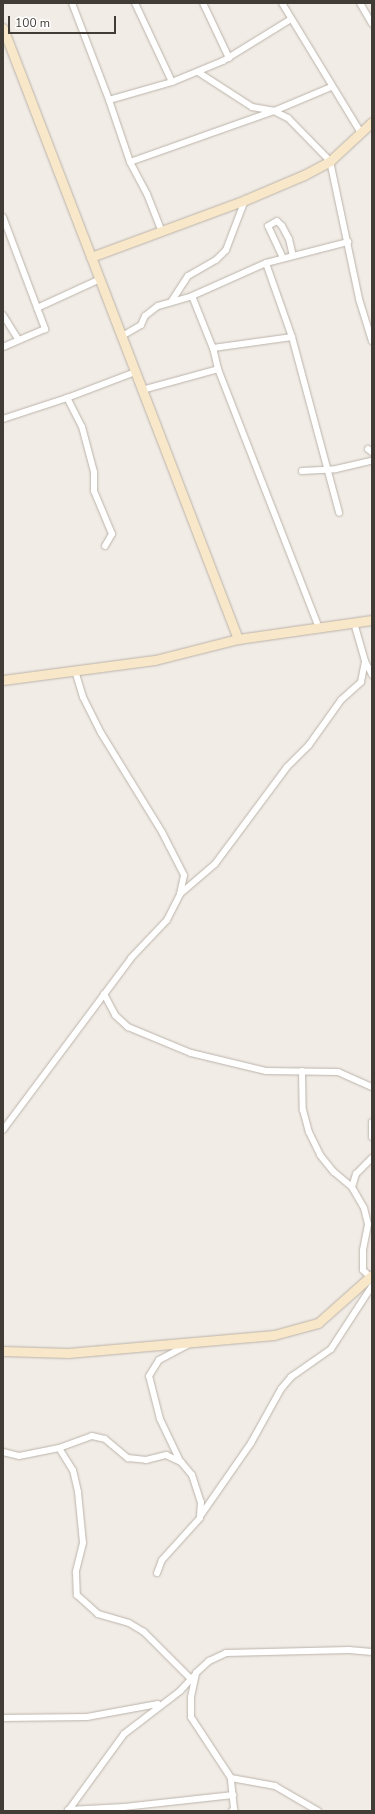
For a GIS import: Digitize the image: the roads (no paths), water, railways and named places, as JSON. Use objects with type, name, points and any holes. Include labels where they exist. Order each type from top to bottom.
[{"type":"street","points":[[72,3],[109,100],[130,162],[147,194],[162,232]]},
{"type":"street","points":[[135,3],[172,82]]},
{"type":"street","points":[[203,3],[229,58]]},
{"type":"street","points":[[282,3],[331,87],[361,133]]},
{"type":"street","points":[[360,3],[372,24]]},
{"type":"street","points":[[109,100],[172,82],[198,72],[229,58],[291,19]]},
{"type":"street","points":[[3,28],[238,639]]},
{"type":"street","points":[[198,72],[252,107],[274,111],[288,118],[330,161],[359,299],[372,338]]},
{"type":"street","points":[[130,162],[274,111],[331,87]]},
{"type":"street","points":[[91,257],[245,200],[330,161],[371,126]]},
{"type":"street","points":[[171,302],[188,276],[216,260],[226,250],[245,200]]},
{"type":"street","points":[[3,217],[45,329],[18,339],[3,347]]},
{"type":"street","points":[[283,258],[268,226],[276,221],[282,226],[289,239],[293,256]]},
{"type":"street","points":[[122,336],[141,325],[145,316],[158,306],[192,296],[266,263],[348,242]]},
{"type":"street","points":[[266,263],[292,337],[339,513]]},
{"type":"street","points":[[37,308],[100,279]]},
{"type":"street","points":[[192,296],[214,351],[218,369],[319,628]]},
{"type":"street","points":[[3,315],[18,339]]},
{"type":"street","points":[[214,351],[213,348],[292,337]]},
{"type":"street","points":[[142,390],[218,369]]},
{"type":"street","points":[[3,418],[67,398],[135,372]]},
{"type":"street","points":[[67,398],[82,428],[94,472],[94,491],[112,534],[105,546]]},
{"type":"street","points":[[302,471],[328,469],[372,461]]},
{"type":"street","points":[[3,680],[155,660],[238,639],[372,620]]},
{"type":"street","points":[[354,623],[372,675]]},
{"type":"street","points":[[180,894],[215,864],[287,767],[309,744],[341,700],[361,682],[366,661]]},
{"type":"street","points":[[3,1130],[131,958],[167,920],[180,894],[184,875],[162,832],[101,733],[84,698],[75,670]]},
{"type":"street","points":[[104,994],[115,1015],[128,1027],[192,1053],[266,1071],[338,1072],[372,1087]]},
{"type":"street","points":[[3,1351],[68,1353],[189,1344],[274,1335],[318,1323],[371,1276],[363,1270],[363,1250],[368,1224],[364,1208],[352,1187],[334,1172],[320,1155],[309,1132],[303,1110],[302,1071]]},
{"type":"street","points":[[372,1122],[372,1137]]},
{"type":"street","points":[[352,1187],[356,1174],[372,1158]]},
{"type":"street","points":[[157,1573],[162,1560],[200,1518],[208,1503],[251,1443],[281,1389],[291,1377],[331,1349],[372,1286]]},
{"type":"street","points":[[189,1344],[159,1360],[149,1376],[160,1419],[180,1461],[192,1475],[201,1502],[200,1518]]},
{"type":"street","points":[[3,1452],[19,1456],[59,1448],[92,1436],[105,1439],[128,1458],[146,1460],[166,1455],[180,1461]]},
{"type":"street","points":[[59,1448],[73,1470],[78,1492],[83,1543],[76,1572],[77,1595],[98,1614],[129,1623],[144,1632],[191,1679]]},
{"type":"street","points":[[68,1810],[124,1734],[191,1679],[209,1661],[226,1653],[349,1650],[372,1652]]},
{"type":"street","points":[[196,1673],[191,1697],[191,1717],[232,1778],[234,1809],[232,1811]]},
{"type":"street","points":[[3,1718],[87,1717],[144,1708],[164,1702]]},
{"type":"street","points":[[232,1778],[275,1786],[308,1809],[318,1811]]},
{"type":"street","points":[[68,1810],[120,1808],[233,1795]]}]
